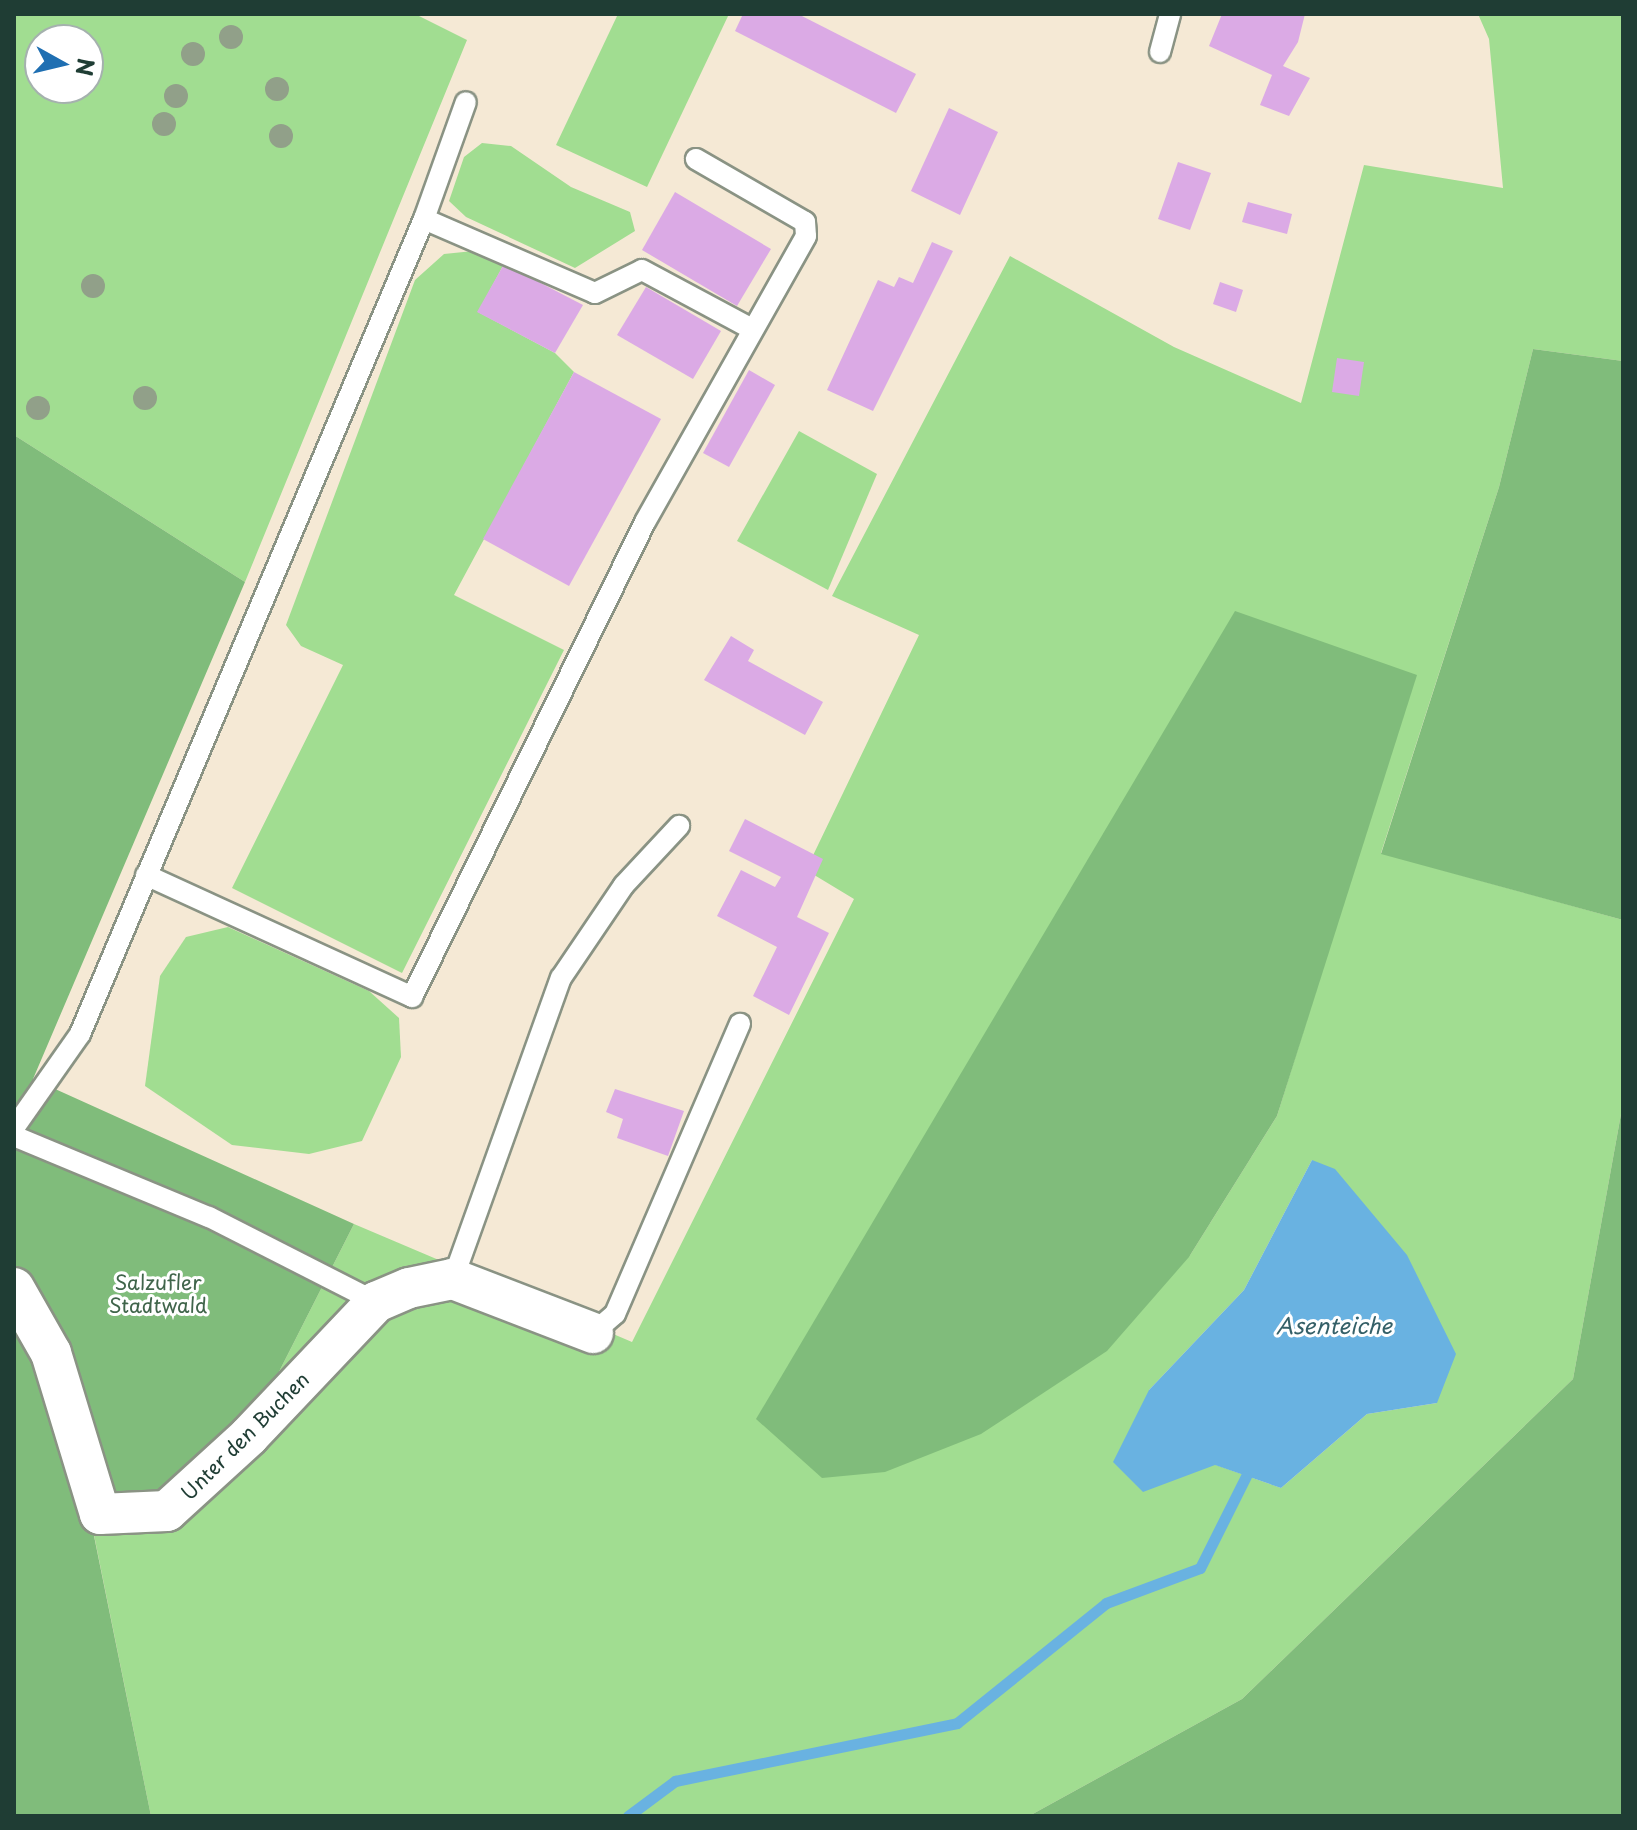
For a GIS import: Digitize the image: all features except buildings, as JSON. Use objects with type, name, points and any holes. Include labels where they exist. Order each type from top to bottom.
[{"type":"street","name":"Unter den Buchen","points":[[14,1288],[51,1353],[100,1514],[167,1511],[249,1436],[376,1302],[409,1288],[453,1279]]},
{"type":"street","points":[[453,1279],[593,1333]]},
{"type":"lane","points":[[1160,52],[1170,14]]},
{"type":"lane","points":[[14,1128],[80,1034],[424,219],[466,102]]},
{"type":"lane","points":[[146,875],[412,997],[645,522],[750,328],[806,236],[805,222],[696,159]]},
{"type":"lane","points":[[424,219],[595,293],[642,270],[750,328]]},
{"type":"lane","points":[[453,1279],[561,978],[624,885],[679,826]]},
{"type":"lane","points":[[593,1333],[615,1314],[740,1024]]},
{"type":"lane","points":[[14,1136],[209,1217],[376,1302]]},
{"type":"green space","points":[[14,14],[415,14],[467,40],[245,582],[14,435]]},
{"type":"green space","points":[[618,14],[729,14],[647,187],[556,145]]},
{"type":"green space","points":[[1478,14],[1623,14],[1623,361],[1533,349],[1499,487],[1381,853],[1623,920],[1623,1103],[1573,1379],[1242,1699],[1029,1816],[151,1816],[94,1535],[167,1502],[250,1429],[354,1224],[632,1342],[854,899],[806,870],[919,635],[832,596],[1010,256],[1174,347],[1301,403],[1364,165],[1503,188],[1489,39]],"holes":[[[1350,881],[1277,1116],[1189,1257]],[[1312,1160],[1437,1403],[1367,1414],[1281,1488],[1216,1465],[1149,1390],[1244,1290]]]},
{"type":"green space","points":[[482,143],[511,146],[571,187],[630,212],[635,231],[575,268],[466,217],[449,201],[464,157]]},
{"type":"green space","points":[[493,249],[504,264],[478,312],[555,353],[574,372],[454,595],[564,650],[402,973],[232,888],[343,665],[301,646],[286,625],[415,280],[444,254]]},
{"type":"green space","points":[[1533,349],[1623,361],[1623,920],[1381,854],[1499,487]]},
{"type":"green space","points":[[799,431],[877,474],[828,590],[737,541]]},
{"type":"green space","name":"Salzufler Stadtwald","points":[[14,435],[245,582],[33,1079],[354,1224],[250,1429],[167,1502],[94,1536],[151,1816],[14,1816]]},
{"type":"green space","points":[[1235,611],[1417,675],[1277,1116],[1189,1257],[1107,1351],[981,1434],[885,1472],[822,1478],[756,1419]]},
{"type":"green space","points":[[228,927],[369,991],[399,1018],[401,1057],[362,1141],[309,1154],[232,1145],[145,1086],[160,976],[186,937]]},
{"type":"green space","points":[[1623,1103],[1623,1816],[1029,1816],[1242,1699],[1573,1379]]},
{"type":"water","name":"Asenteiche","points":[[1312,1160],[1335,1169],[1407,1255],[1456,1354],[1437,1403],[1367,1414],[1281,1488],[1215,1465],[1143,1492],[1113,1462],[1149,1390],[1244,1290]]},
{"type":"waterway","points":[[628,1816],[675,1781],[957,1723],[1106,1603],[1200,1568],[1246,1476]]}]
